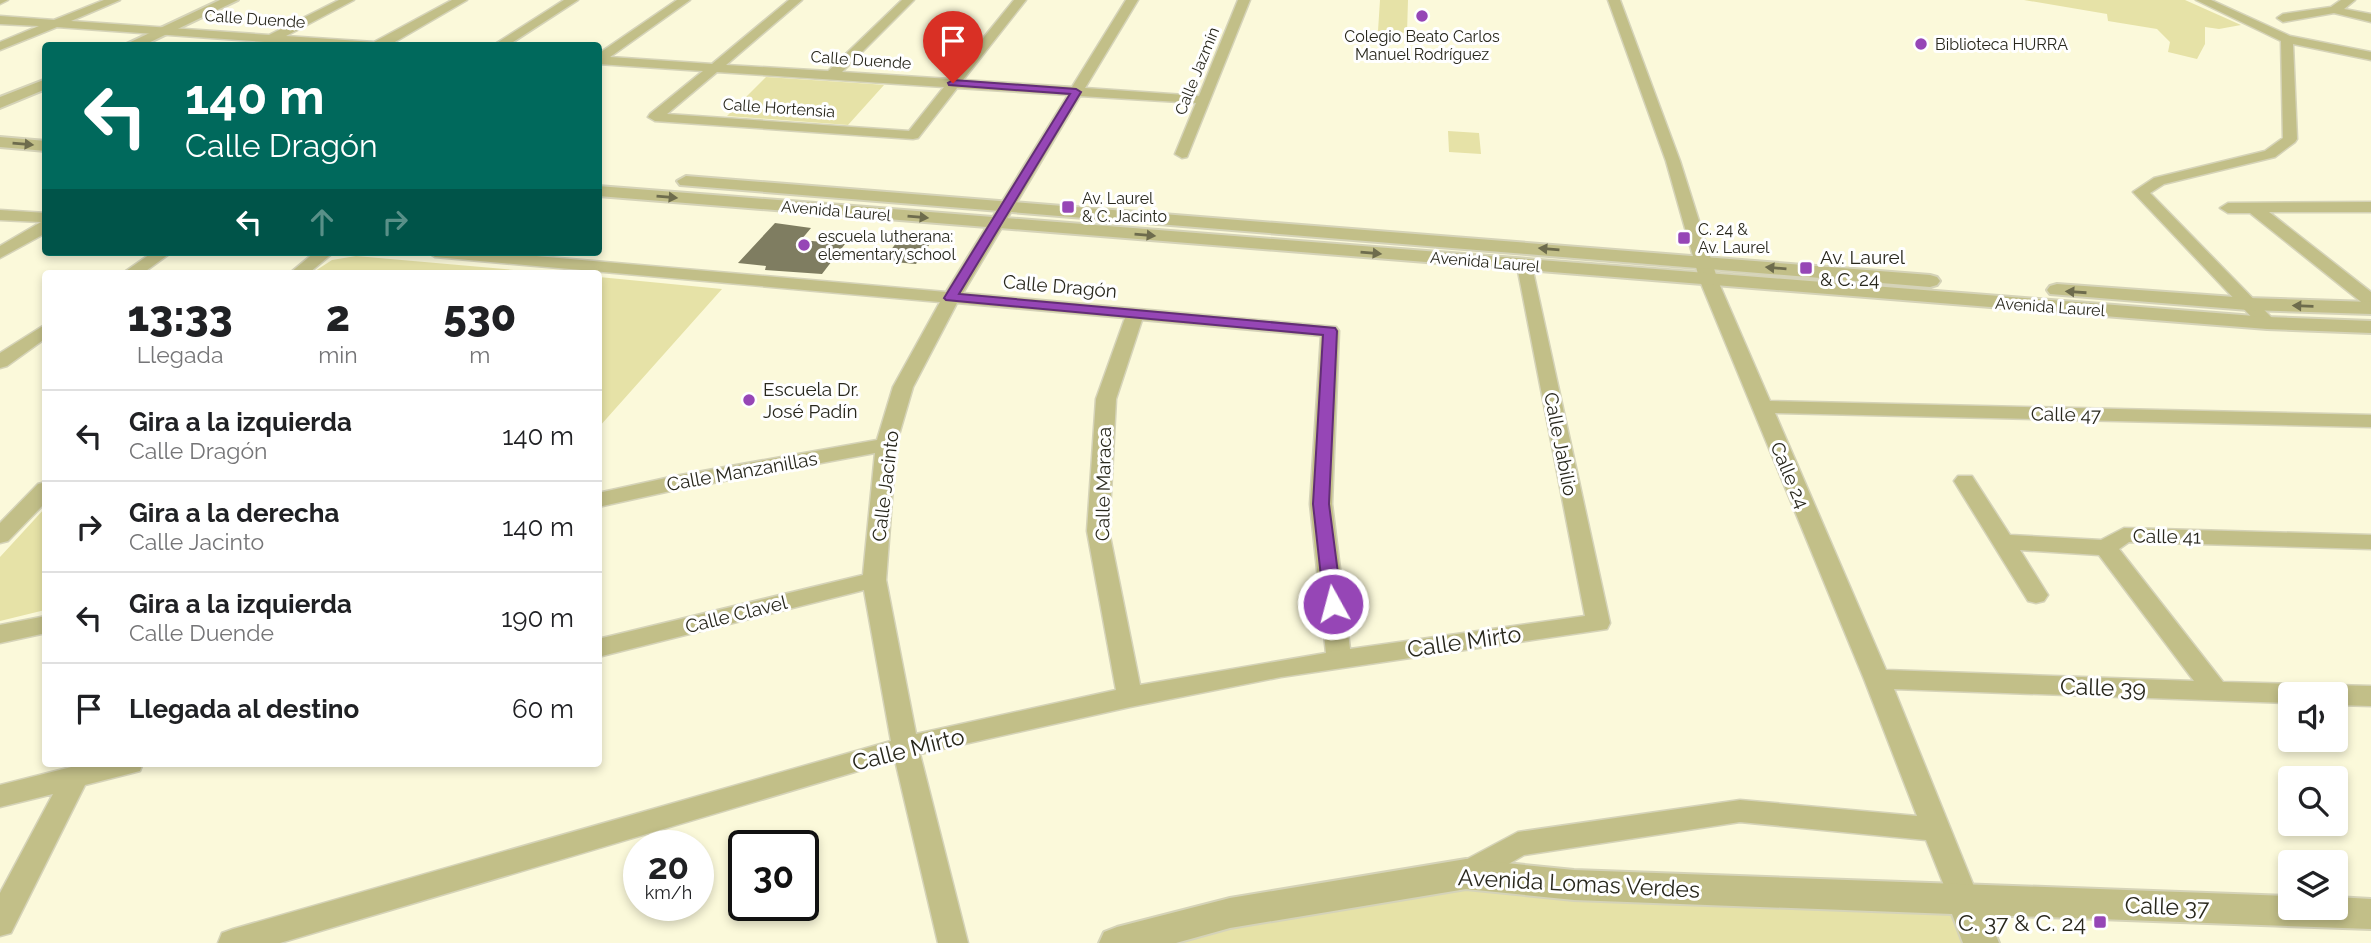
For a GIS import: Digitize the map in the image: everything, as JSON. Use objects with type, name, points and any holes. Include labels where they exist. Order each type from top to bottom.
[{"type":"street","points":[[0,46],[114,0]]},
{"type":"street","points":[[138,42],[231,0]]},
{"type":"street","points":[[264,42],[348,0]]},
{"type":"street","points":[[385,42],[461,0]]},
{"type":"street","points":[[504,42],[572,0]]},
{"type":"street","points":[[602,58],[684,0]]},
{"type":"street","points":[[714,67],[796,0]]},
{"type":"street","points":[[832,75],[908,0]]},
{"type":"street","points":[[953,83],[1020,0]]},
{"type":"street","name":"Calle Jacinto","points":[[953,943],[905,747],[874,580],[886,445],[903,387],[951,298],[1132,0]]},
{"type":"street","name":"Calle Jazmín","points":[[1182,154],[1244,0]]},
{"type":"street","name":"Calle 24","points":[[1614,0],[1672,161],[1706,271],[1877,679],[1934,829],[1982,943]]},
{"type":"street","points":[[2202,0],[2287,39],[2371,57]]},
{"type":"street","points":[[2334,10],[2349,0]]},
{"type":"street","points":[[2283,18],[2334,10],[2371,19]]},
{"type":"street","name":"Calle Duende","points":[[0,20],[333,42]]},
{"type":"street","points":[[2267,323],[2141,192],[2159,181],[2270,155],[2290,139],[2287,39]]},
{"type":"street","name":"Calle Duende","points":[[602,60],[1204,100]]},
{"type":"street","name":"Calle Hortensia","points":[[714,67],[654,117],[913,135],[953,83]]},
{"type":"street","points":[[0,103],[42,85]]},
{"type":"street","points":[[0,127],[42,131]]},
{"type":"street","points":[[0,142],[42,146]]},
{"type":"street","name":"Avenida Laurel","points":[[602,174],[1525,266],[1706,271],[2248,304],[2371,308]]},
{"type":"street","name":"Avenida Laurel","points":[[602,191],[1003,215],[1706,271],[2267,323],[2371,327]]},
{"type":"street","points":[[2228,208],[2371,206]]},
{"type":"street","points":[[2255,208],[2371,301]]},
{"type":"street","points":[[0,215],[42,218]]},
{"type":"street","points":[[0,253],[42,228]]},
{"type":"street","points":[[136,270],[158,256]]},
{"type":"street","points":[[302,270],[321,256]]},
{"type":"street","name":"Calle Dragón","points":[[480,256],[1330,331],[1321,504],[1339,659]]},
{"type":"street","name":"Calle Jabilio","points":[[1525,266],[1598,623]]},
{"type":"street","name":"Calle Maraca","points":[[1130,697],[1098,531],[1106,399],[1135,314]]},
{"type":"street","points":[[0,362],[42,332]]},
{"type":"street","name":"Calle 47","points":[[1761,407],[2371,421]]},
{"type":"street","name":"Calle Manzanillas","points":[[602,499],[675,483],[886,445]]},
{"type":"street","points":[[1965,481],[2036,595]]},
{"type":"street","points":[[0,537],[24,508],[42,492]]},
{"type":"street","points":[[0,513],[24,508]]},
{"type":"street","name":"Calle 41","points":[[2216,691],[2106,548],[2124,535],[2371,541]]},
{"type":"street","points":[[2002,542],[2106,548]]},
{"type":"street","name":"Calle Clavel","points":[[602,647],[874,580]]},
{"type":"street","name":"Calle Mirto","points":[[233,943],[905,747],[1130,697],[1339,659],[1598,623]]},
{"type":"street","points":[[0,634],[42,625]]},
{"type":"street","name":"Calle 39","points":[[1877,679],[2278,693]]},
{"type":"street","points":[[2348,695],[2371,696]]},
{"type":"street","points":[[0,796],[113,767]]},
{"type":"street","points":[[0,923],[76,776]]},
{"type":"street","points":[[1466,874],[1518,844],[1740,811],[1934,829]]},
{"type":"street","name":"Avenida Lomas Verdes","points":[[1117,943],[1230,913],[1466,874],[1574,885],[1964,899]]},
{"type":"street","name":"Calle 37","points":[[1964,899],[2371,914]]},
{"type":"shaded area","points":[[1380,0],[1408,0],[1407,33],[1378,31]]},
{"type":"shaded area","points":[[2024,0],[2185,0],[2241,25],[2219,29],[2205,27],[2205,44],[2197,59],[2168,52],[2170,42],[2157,29],[2108,21],[2107,14]]},
{"type":"shaded area","points":[[766,77],[884,85],[848,125],[727,116]]},
{"type":"shaded area","points":[[1448,131],[1479,133],[1481,154],[1449,152]]},
{"type":"shaded area","points":[[356,256],[515,270],[317,270],[332,260]]},
{"type":"shaded area","points":[[602,277],[722,289],[602,424]]},
{"type":"shaded area","points":[[42,511],[42,611],[0,621],[0,557]]},
{"type":"shaded area","points":[[1466,874],[1964,899],[1981,943],[1117,943]]},
{"type":"building","name":"escuela lutherana: elementary school","points":[[775,223],[811,228],[801,240],[845,244],[822,274],[765,270],[766,266],[738,263]]},
{"type":"building","points":[[904,232],[936,235],[916,264],[883,261]]},
{"type":"place","name":"Colegio Beato Carlos Manuel Rodríguez","points":[[1422,16]]},
{"type":"place","name":"Biblioteca HURRA","points":[[1921,44]]},
{"type":"place","name":"Av. Laurel & C. Jacinto","points":[[1068,207]]},
{"type":"place","name":"C. 24 & Av. Laurel","points":[[1684,238]]},
{"type":"place","name":"escuela lutherana: elementary school","points":[[804,245]]},
{"type":"place","name":"Av. Laurel & C. 24","points":[[1806,268]]},
{"type":"place","name":"Escuela Dr. José Padín","points":[[749,400]]},
{"type":"place","name":"C. 37 & C. 24","points":[[2100,922]]},
{"type":"route","points":[[953,83],[1076,92],[951,298],[1330,331],[1321,504],[1333,604]]}]
